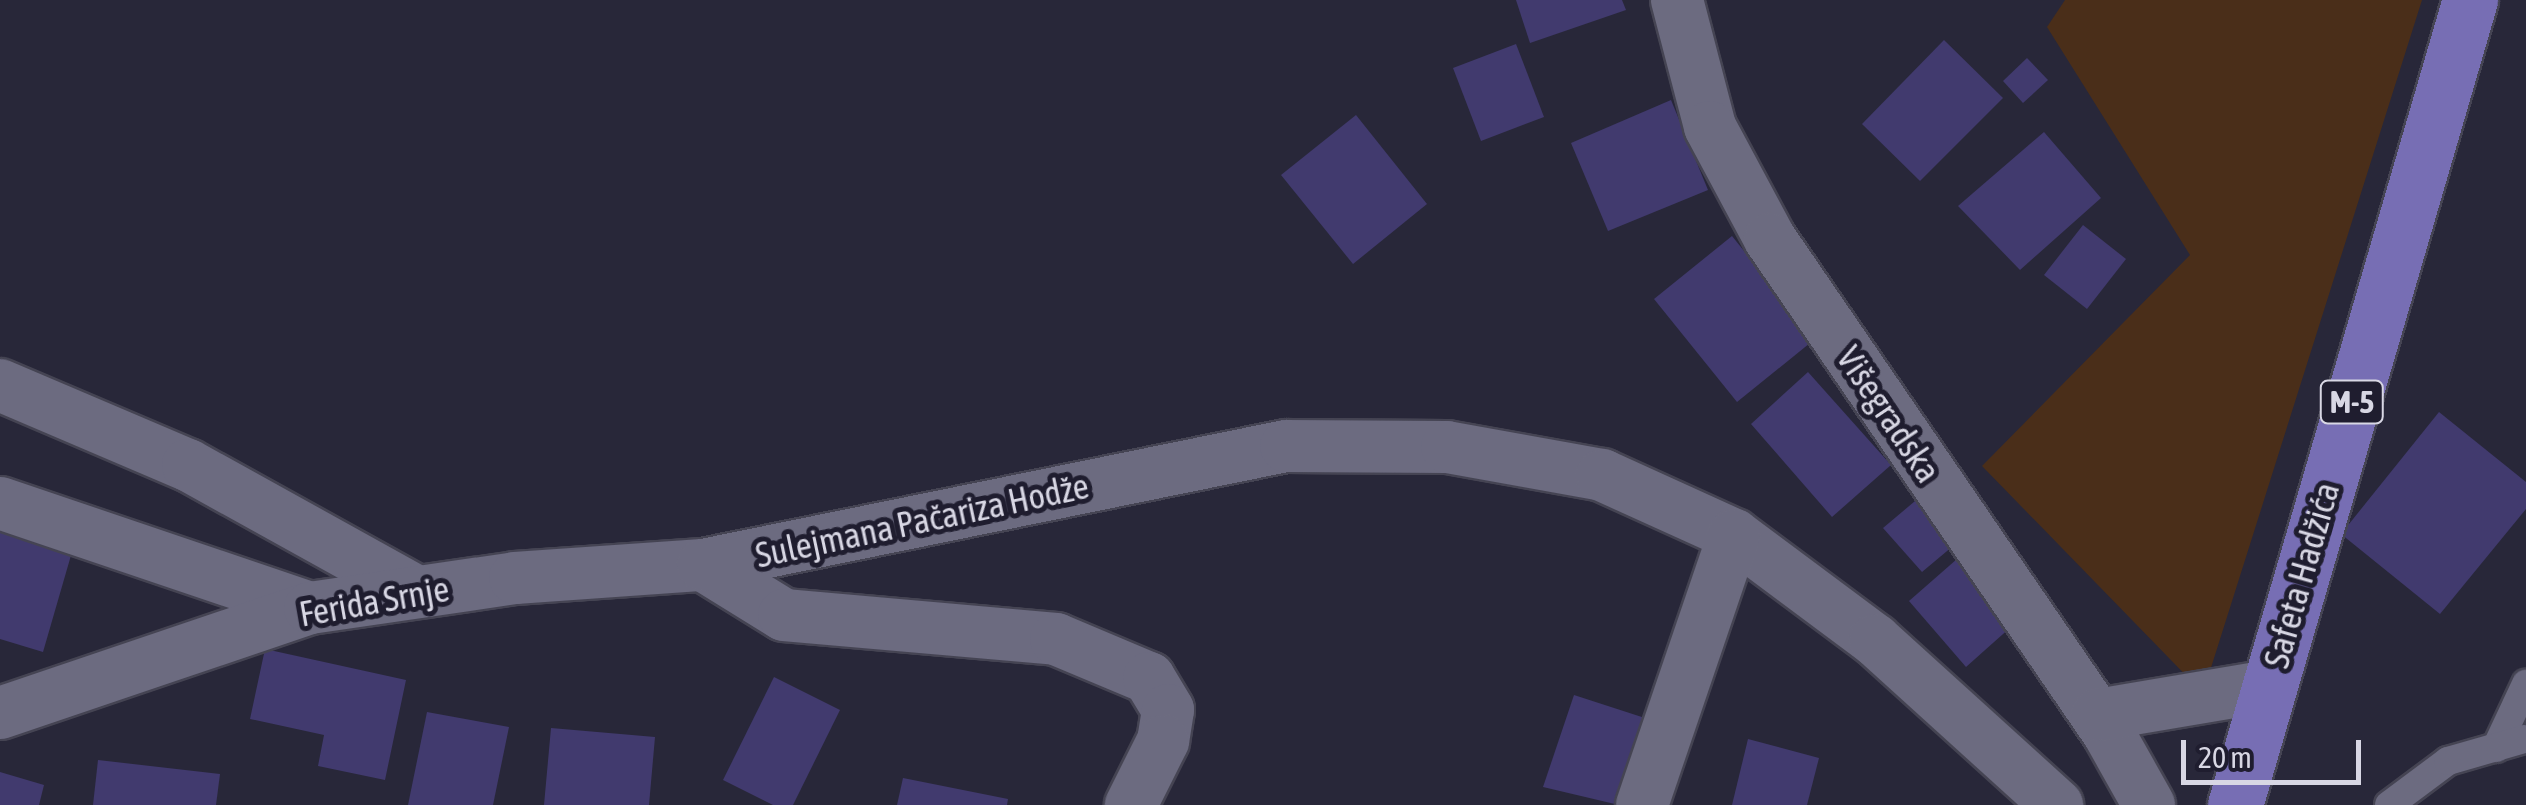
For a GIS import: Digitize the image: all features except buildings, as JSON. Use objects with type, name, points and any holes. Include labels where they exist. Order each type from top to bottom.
[{"type":"main road","name":"Safeta Hadžića","points":[[2235,805],[2470,0]]},
{"type":"street","name":"Višegradska","points":[[1678,0],[1710,127],[1770,239],[2097,716],[2149,805]]},
{"type":"street","points":[[0,385],[188,465],[417,592]]},
{"type":"street","name":"Sulejmana Pačariza Hodže","points":[[703,565],[1286,446],[1448,447],[1602,475],[1734,536],[1875,640],[2057,805]]},
{"type":"street","points":[[0,502],[310,608]]},
{"type":"street","points":[[1642,805],[1734,536]]},
{"type":"street","name":"Ferida Srnje","points":[[0,714],[310,608],[417,592],[703,565]]},
{"type":"street","name":"Sulejmana Pačariza Hodže","points":[[703,565],[784,616],[1056,639],[1149,678],[1168,710],[1163,741],[1132,805]]},
{"type":"street","points":[[2097,716],[2268,686]]},
{"type":"lane","points":[[2496,748],[2526,684]]},
{"type":"lane","points":[[2389,805],[2448,761],[2524,739]]},
{"type":"shaded area","points":[[2065,0],[2422,0],[2203,693],[1982,466],[2190,255],[2047,27]]}]
